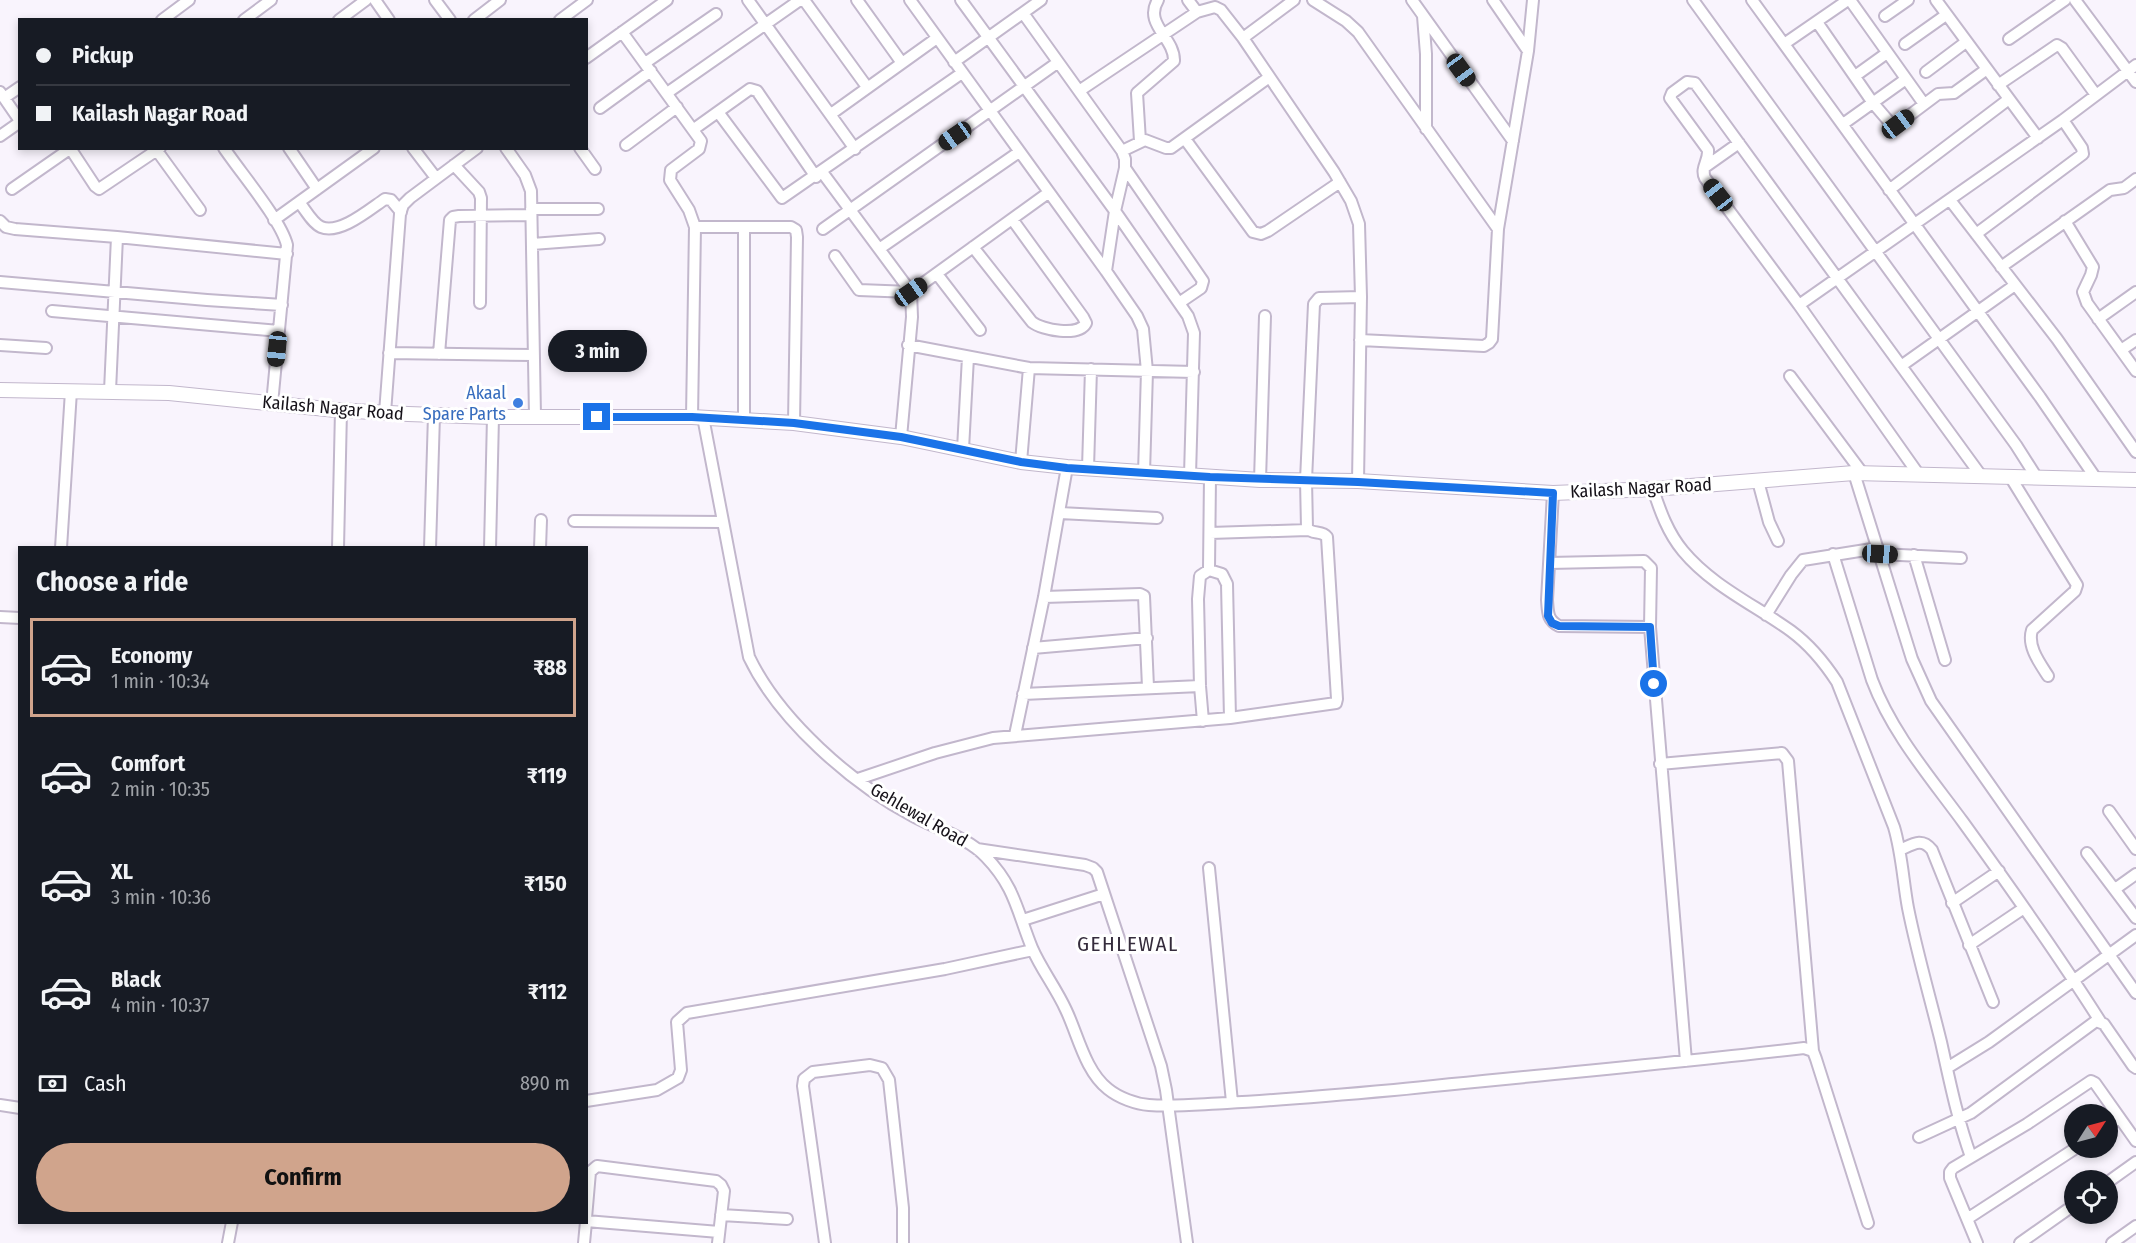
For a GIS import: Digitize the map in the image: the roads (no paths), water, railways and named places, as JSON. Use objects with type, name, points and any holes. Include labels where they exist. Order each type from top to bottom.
[{"type":"street","points":[[165,18],[189,0]]},
{"type":"street","points":[[247,18],[271,0]]},
{"type":"street","points":[[342,18],[366,0]]},
{"type":"street","points":[[375,0],[388,18]]},
{"type":"street","points":[[435,0],[448,18]]},
{"type":"street","points":[[477,18],[500,0]]},
{"type":"street","points":[[588,57],[667,0]]},
{"type":"street","points":[[748,0],[855,149]]},
{"type":"street","points":[[667,93],[802,0],[867,87]]},
{"type":"street","points":[[857,0],[902,63]]},
{"type":"street","points":[[910,0],[1106,270],[1143,328],[1147,370],[1144,473]]},
{"type":"street","points":[[961,0],[1114,211],[1192,325],[1194,372],[1190,475]]},
{"type":"street","points":[[954,62],[1041,0]]},
{"type":"street","points":[[1140,141],[1137,93],[1174,61],[1172,50],[1154,18],[1154,6],[1158,0]]},
{"type":"street","points":[[1188,0],[1197,12]]},
{"type":"street","points":[[1243,38],[1294,0]]},
{"type":"street","points":[[1312,0],[1346,21],[1358,32],[1498,229]]},
{"type":"street","points":[[1412,0],[1513,141]]},
{"type":"street","points":[[1493,0],[1528,51]]},
{"type":"street","points":[[1360,340],[1484,346],[1489,343],[1493,334],[1498,229],[1528,51],[1533,0]]},
{"type":"street","points":[[1693,0],[2016,445],[2037,478]]},
{"type":"street","points":[[1752,0],[2040,397],[2097,480]]},
{"type":"street","points":[[1784,44],[1849,0],[1924,104]]},
{"type":"street","points":[[1885,16],[1908,0]]},
{"type":"street","points":[[1936,0],[2038,138]]},
{"type":"street","points":[[2009,39],[2065,0]]},
{"type":"street","points":[[2075,0],[2132,68],[2136,82]]},
{"type":"street","points":[[563,18],[583,1]]},
{"type":"street","points":[[1079,91],[1197,12],[1215,7],[1221,10],[1243,38],[1340,182],[1351,201],[1359,224],[1361,297],[1358,482]]},
{"type":"street","points":[[600,108],[716,14]]},
{"type":"street","points":[[1023,14],[1122,151],[1125,159],[1125,168],[1114,211],[1106,270]]},
{"type":"street","points":[[1905,44],[1946,15]]},
{"type":"street","points":[[1423,16],[1426,130]]},
{"type":"street","points":[[1817,22],[1873,103],[1888,122],[1894,124],[1938,94],[1957,91],[1987,69]]},
{"type":"street","points":[[622,32],[701,141],[701,146],[671,170],[669,175],[690,210],[695,227],[791,227],[796,230],[794,423]]},
{"type":"street","points":[[831,114],[937,38]]},
{"type":"street","points":[[1926,72],[1966,42]]},
{"type":"street","points":[[1998,85],[2057,45],[2062,48],[2096,95]]},
{"type":"street","points":[[1855,76],[1887,53]]},
{"type":"street","points":[[824,230],[1057,63]]},
{"type":"street","points":[[1799,305],[2038,138],[2132,68]]},
{"type":"street","points":[[718,112],[782,198],[962,73]]},
{"type":"street","points":[[1122,151],[1140,141],[1150,140],[1171,148],[1269,78]]},
{"type":"street","points":[[1843,124],[1906,79]]},
{"type":"street","points":[[1919,475],[1799,305],[1705,178],[1703,173],[1709,154],[1706,147],[1670,98],[1672,93],[1680,87],[1690,82],[1695,83],[1982,477]]},
{"type":"street","points":[[18,88],[2,95],[18,119]]},
{"type":"street","points":[[694,129],[750,89],[757,91],[911,292],[912,317],[901,437]]},
{"type":"street","points":[[1888,190],[2009,99]]},
{"type":"street","points":[[626,145],[677,107]]},
{"type":"street","points":[[1976,234],[2083,154],[2082,148],[2063,120]]},
{"type":"street","points":[[0,136],[18,123]]},
{"type":"street","points":[[1185,139],[1253,232],[1261,234],[1268,231],[1340,182]]},
{"type":"street","points":[[1705,167],[1739,143]]},
{"type":"street","points":[[12,189],[70,150]]},
{"type":"street","points":[[72,150],[99,189],[156,150]]},
{"type":"street","points":[[158,150],[200,210]]},
{"type":"street","points":[[225,150],[285,237],[287,254],[272,404]]},
{"type":"street","points":[[289,150],[317,189]]},
{"type":"street","points":[[415,150],[436,178]]},
{"type":"street","points":[[385,413],[403,205],[474,150]]},
{"type":"street","points":[[507,150],[529,183],[535,416]]},
{"type":"street","points":[[581,150],[595,169]]},
{"type":"street","points":[[879,249],[1019,152]]},
{"type":"street","points":[[274,220],[317,189],[358,153]]},
{"type":"street","points":[[454,165],[479,192],[480,303]]},
{"type":"street","points":[[1125,168],[1203,281],[1201,288],[1179,303]]},
{"type":"street","points":[[2001,267],[2110,190],[2124,188],[2136,179]]},
{"type":"street","points":[[835,256],[860,290],[911,292],[1048,193]]},
{"type":"street","points":[[299,202],[316,224],[326,228],[342,226],[385,199],[391,200],[401,212]]},
{"type":"street","points":[[1950,200],[2057,339],[2136,452]]},
{"type":"street","points":[[439,354],[450,220],[453,217],[598,209]]},
{"type":"street","points":[[973,247],[1038,327],[1045,330],[1078,330],[1083,327],[1086,322],[1083,317],[1012,219]]},
{"type":"street","points":[[0,221],[6,227],[15,229],[287,254]]},
{"type":"street","points":[[2065,221],[2091,261],[2093,271],[2084,292],[2087,303],[2136,371]]},
{"type":"street","name":"Gehlewal Road","points":[[695,227],[698,417],[723,522],[749,657],[759,678],[786,714],[804,733],[858,779],[911,815],[984,855],[1009,886],[1033,950],[1065,1008],[1085,1056],[1107,1089],[1124,1099],[1145,1105],[1168,1106],[1301,1099],[1804,1048],[1813,1051]]},
{"type":"street","points":[[744,228],[744,420]]},
{"type":"street","points":[[110,391],[117,237]]},
{"type":"street","points":[[532,243],[599,239]]},
{"type":"street","points":[[937,274],[980,330]]},
{"type":"street","points":[[0,282],[282,305]]},
{"type":"street","points":[[1901,366],[2015,285]]},
{"type":"street","points":[[2098,319],[2136,292]]},
{"type":"street","points":[[1308,530],[1306,480],[1314,304],[1319,298],[1361,297]]},
{"type":"street","points":[[52,311],[279,331]]},
{"type":"street","points":[[1260,480],[1265,316]]},
{"type":"street","points":[[2121,350],[2136,340]]},
{"type":"street","points":[[0,345],[46,348]]},
{"type":"street","points":[[908,345],[1029,368],[1194,372]]},
{"type":"street","points":[[389,353],[534,355]]},
{"type":"street","points":[[963,449],[968,357]]},
{"type":"street","points":[[1021,462],[1029,368]]},
{"type":"street","points":[[1088,468],[1092,369]]},
{"type":"street","points":[[1790,376],[1858,474],[1912,659],[1931,701],[2136,993]]},
{"type":"street","name":"Kailash Nagar Road","points":[[0,390],[169,393],[385,413],[493,417],[698,417],[794,423],[901,437],[1021,462],[1067,468],[1260,480],[1358,482],[1553,493],[1653,489],[1858,474],[2136,480]]},
{"type":"street","points":[[61,546],[71,391]]},
{"type":"street","points":[[338,546],[341,410]]},
{"type":"street","points":[[430,546],[434,415]]},
{"type":"street","points":[[490,546],[493,417]]},
{"type":"street","points":[[1015,735],[1044,597],[1067,468]]},
{"type":"street","points":[[1209,570],[1210,477]]},
{"type":"street","points":[[2011,478],[2077,585],[2075,591],[2032,630],[2030,637],[2035,654],[2048,676]]},
{"type":"street","points":[[1758,481],[1769,522],[1778,541]]},
{"type":"street","points":[[1653,489],[1671,535],[1684,552],[1716,582],[1809,647],[1824,662],[1837,682],[1888,808],[1900,850],[1908,907],[1958,1120],[1971,1157]]},
{"type":"street","points":[[1553,493],[1548,616],[1552,623],[1559,626],[1650,627]]},
{"type":"street","points":[[1060,513],[1157,518]]},
{"type":"street","points":[[540,546],[541,520]]},
{"type":"street","points":[[574,521],[723,522]]},
{"type":"street","points":[[858,779],[963,745],[1015,735],[1203,721],[1336,703],[1327,537],[1323,533],[1308,530],[1210,533]]},
{"type":"street","points":[[1766,615],[1803,560],[1833,554],[1879,551],[1961,558]]},
{"type":"street","points":[[1833,554],[1878,697],[1895,728],[1999,871],[2100,1021],[2136,1068]]},
{"type":"street","points":[[1914,555],[1946,660]]},
{"type":"street","points":[[1549,563],[1647,563],[1651,568],[1650,627],[1686,1061]]},
{"type":"street","points":[[1203,721],[1200,686],[1199,579],[1201,574],[1209,570],[1222,574],[1227,584],[1230,718]]},
{"type":"street","points":[[1044,597],[1140,594],[1146,600],[1148,687]]},
{"type":"street","points":[[0,617],[18,618]]},
{"type":"street","points":[[1033,648],[1147,638]]},
{"type":"street","points":[[1023,694],[1200,686]]},
{"type":"street","points":[[1660,764],[1782,753],[1786,756],[1813,1051],[1868,1223]]},
{"type":"street","points":[[2109,811],[2136,849]]},
{"type":"street","points":[[1900,850],[1918,842],[1928,845],[1932,850],[1993,1002]]},
{"type":"street","points":[[976,849],[1085,865],[1097,872],[1161,1066],[1187,1243]]},
{"type":"street","points":[[2087,853],[2136,918]]},
{"type":"street","points":[[1209,868],[1233,1102]]},
{"type":"street","points":[[1952,903],[1999,871]]},
{"type":"street","points":[[2115,889],[2136,874]]},
{"type":"street","points":[[1023,920],[1104,894]]},
{"type":"street","points":[[1969,945],[2024,908]]},
{"type":"street","points":[[1947,1068],[1989,1042],[2136,935]]},
{"type":"street","points":[[588,1101],[657,1090],[678,1078],[681,1070],[677,1022],[687,1013],[945,969],[1033,950]]},
{"type":"street","points":[[1919,1137],[1958,1120],[2013,1083],[2093,1023],[2100,1021]]},
{"type":"street","points":[[825,1243],[803,1086],[804,1079],[813,1072],[870,1065],[882,1068],[889,1080],[903,1208],[903,1243]]},
{"type":"street","points":[[1977,1243],[1950,1178],[1953,1168],[2027,1124],[2088,1082],[2095,1083],[2136,1141]]},
{"type":"street","points":[[0,1105],[18,1108]]},
{"type":"street","points":[[1967,1219],[2064,1156]]},
{"type":"street","points":[[2118,1175],[2136,1162]]},
{"type":"street","points":[[588,1196],[590,1172],[597,1167],[716,1181],[722,1185],[724,1191],[719,1238],[588,1220]]},
{"type":"street","points":[[2020,1243],[2064,1212]]},
{"type":"street","points":[[721,1215],[787,1219]]},
{"type":"street","points":[[228,1243],[232,1224]]},
{"type":"street","points":[[584,1243],[586,1224]]},
{"type":"street","points":[[2112,1243],[2136,1226]]},
{"type":"place","name":"Akaal Spare Parts","points":[[518,403]]},
{"type":"district","name":"GEHLEWAL","points":[[1128,944]]}]
